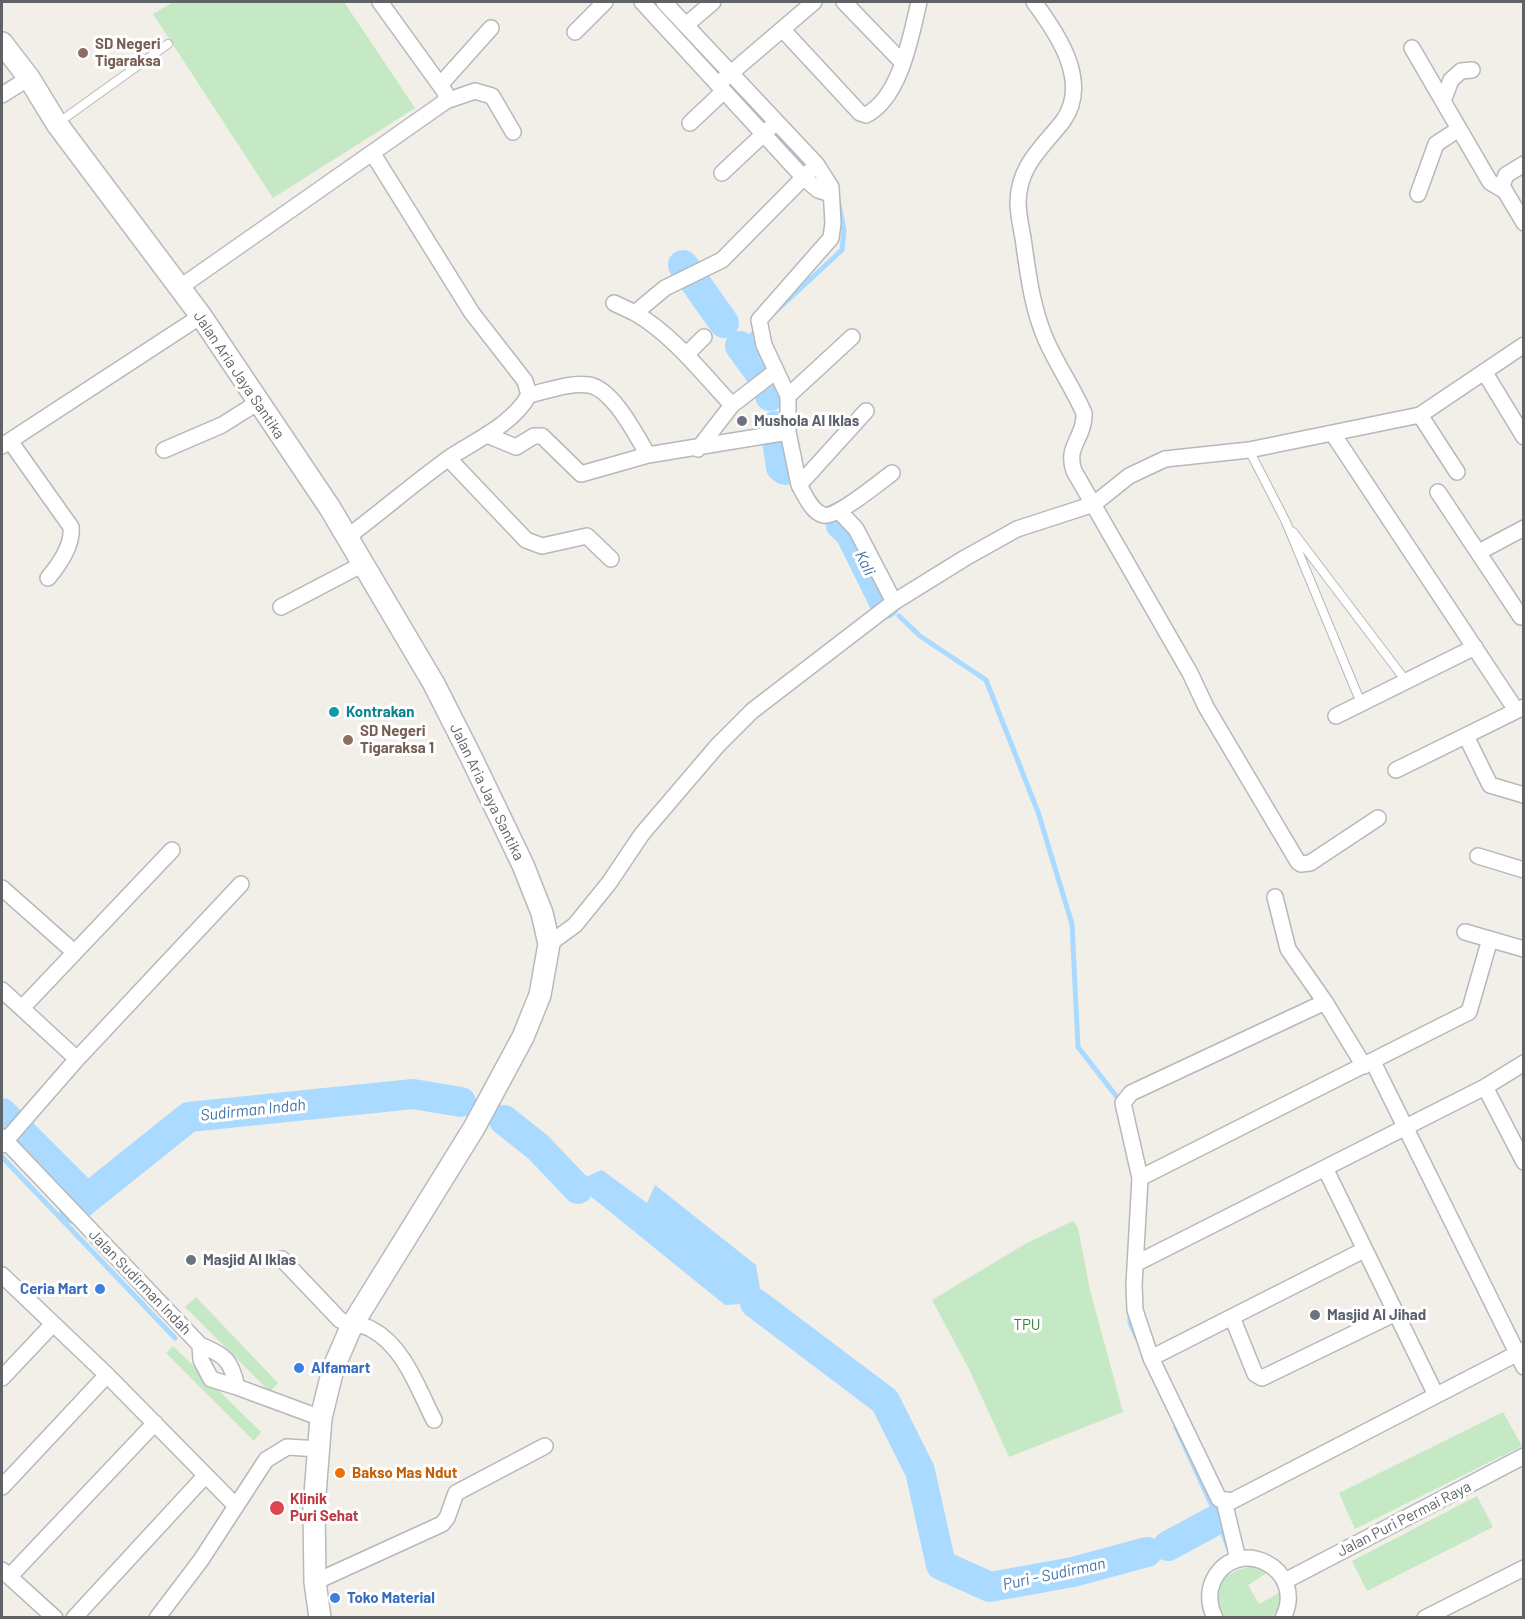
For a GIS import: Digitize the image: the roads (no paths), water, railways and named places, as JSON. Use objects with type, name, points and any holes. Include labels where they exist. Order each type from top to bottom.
[{"type":"street","points":[[380,2],[445,92],[446,101]]},
{"type":"street","points":[[574,32],[605,2]]},
{"type":"street","points":[[642,2],[803,177],[818,190],[830,194]]},
{"type":"street","points":[[664,2],[828,179],[833,223],[831,238],[759,320],[764,345],[788,396],[788,432],[799,485],[810,504],[819,513],[828,516],[839,511],[892,473]]},
{"type":"street","points":[[686,26],[713,2]]},
{"type":"street","points":[[690,123],[731,73],[814,2]]},
{"type":"street","points":[[844,2],[903,63]]},
{"type":"street","points":[[783,30],[863,114],[871,113],[892,87],[903,63],[919,2]]},
{"type":"street","points":[[1034,2],[1062,44],[1073,82],[1072,99],[1062,122],[1029,160],[1022,176],[1018,203],[1034,306],[1046,340],[1084,413],[1084,425],[1072,448],[1070,459],[1190,673],[1206,707],[1298,862],[1310,863],[1378,818]]},
{"type":"street","points":[[440,85],[491,28]]},
{"type":"street","name":"Jalan Aria Jaya Santika","points":[[2,43],[29,78],[57,124],[201,316],[257,403],[330,508],[434,684],[471,757],[523,865],[542,913],[549,944],[540,995],[523,1037],[474,1128],[352,1325],[333,1369],[321,1418],[314,1507],[315,1582],[320,1617]]},
{"type":"street","points":[[1412,48],[1490,182],[1504,191],[1524,223]]},
{"type":"street","points":[[1443,101],[1451,80],[1461,71],[1472,70]]},
{"type":"street","points":[[2,95],[29,78]]},
{"type":"street","points":[[179,288],[446,101],[475,91],[492,96],[513,132]]},
{"type":"street","points":[[722,173],[776,121]]},
{"type":"street","points":[[1418,194],[1436,144],[1459,129]]},
{"type":"street","points":[[346,538],[449,459],[487,435],[522,407],[528,395],[525,381],[472,313],[373,154]]},
{"type":"street","points":[[1504,191],[1503,180],[1524,164]]},
{"type":"street","points":[[635,313],[665,288],[722,260],[817,165]]},
{"type":"street","points":[[614,303],[635,313],[655,327],[686,355],[732,405]]},
{"type":"street","points":[[48,578],[60,563],[72,534],[70,527],[6,444],[201,316]]},
{"type":"street","points":[[788,396],[852,336]]},
{"type":"street","points":[[686,355],[705,338]]},
{"type":"street","points":[[549,944],[575,925],[609,883],[642,834],[718,745],[752,711],[894,602],[1017,528],[1094,504],[1129,476],[1165,459],[1249,450],[1420,415],[1522,350]]},
{"type":"street","points":[[698,449],[732,405],[776,371]]},
{"type":"street","points":[[1485,373],[1524,437]]},
{"type":"street","points":[[528,395],[580,385],[599,388],[628,422],[648,455]]},
{"type":"street","points":[[164,450],[222,425],[257,403]]},
{"type":"street","points":[[799,485],[866,411]]},
{"type":"street","points":[[1420,415],[1458,472]]},
{"type":"street","points":[[487,435],[516,447],[534,436],[542,436],[581,474],[648,455],[698,449],[788,432]]},
{"type":"street","points":[[1334,434],[1475,647],[1520,708],[1396,770]]},
{"type":"street","points":[[449,459],[526,540],[542,546],[587,536],[611,559]]},
{"type":"street","points":[[1438,492],[1521,617]]},
{"type":"street","points":[[839,511],[856,529],[894,602]]},
{"type":"street","points":[[1479,552],[1524,528]]},
{"type":"street","points":[[281,607],[363,564]]},
{"type":"street","points":[[1336,716],[1475,647]]},
{"type":"street","points":[[1466,736],[1490,785],[1524,795]]},
{"type":"street","points":[[22,1008],[73,951],[172,850]]},
{"type":"street","points":[[1478,856],[1524,870]]},
{"type":"street","points":[[3,1141],[241,884]]},
{"type":"street","points":[[2,888],[73,951]]},
{"type":"street","points":[[1275,897],[1288,949],[1369,1064],[1406,1127],[1521,1357],[1436,1395],[1233,1501],[1224,1501],[1219,1499],[1151,1358],[1135,1310],[1140,1178],[1123,1102],[1126,1097],[1325,1002]]},
{"type":"street","points":[[1465,932],[1524,949]]},
{"type":"street","points":[[1140,1178],[1469,1012],[1490,939]]},
{"type":"street","points":[[2,990],[77,1059]]},
{"type":"street","points":[[1135,1264],[1485,1087],[1524,1063]]},
{"type":"street","points":[[1485,1087],[1522,1156]]},
{"type":"street","name":"Jalan Sudirman Indah","points":[[3,1141],[200,1345],[218,1353],[232,1366],[237,1387]]},
{"type":"street","points":[[1325,1168],[1436,1395]]},
{"type":"street","points":[[1151,1358],[1364,1250]]},
{"type":"street","points":[[282,1260],[340,1320],[352,1325],[368,1327],[391,1344],[405,1363],[434,1420]]},
{"type":"street","points":[[2,1275],[107,1375],[236,1506]]},
{"type":"street","points":[[1232,1317],[1255,1374],[1262,1378],[1396,1313]]},
{"type":"street","points":[[2,1378],[53,1324]]},
{"type":"street","points":[[200,1345],[201,1360],[211,1379],[321,1418]]},
{"type":"street","points":[[2,1487],[107,1375]]},
{"type":"street","points":[[55,1617],[6,1573],[155,1423]]},
{"type":"street","points":[[315,1582],[442,1524],[447,1518],[456,1493],[545,1446]]},
{"type":"street","points":[[156,1617],[201,1560],[254,1474],[277,1451],[287,1447],[320,1449]]},
{"type":"street","name":"Jalan Puri Permai Raya","points":[[1285,1581],[1524,1456]]},
{"type":"street","points":[[74,1617],[205,1476]]},
{"type":"street","points":[[1224,1501],[1238,1559]]},
{"type":"street","points":[[1212,1617],[1209,1602],[1210,1588],[1216,1575],[1238,1559],[1252,1558],[1266,1562],[1277,1569],[1285,1581],[1288,1604],[1283,1617]]},
{"type":"street","points":[[1425,1617],[1524,1568]]},
{"type":"lane","points":[[57,124],[168,44]]},
{"type":"lane","points":[[1249,450],[1286,522],[1361,703]]},
{"type":"lane","points":[[1286,522],[1406,681]]},
{"type":"water","points":[[602,1170],[647,1203],[655,1185],[756,1265],[760,1289],[755,1303],[725,1305],[588,1194],[578,1189],[583,1178]]},
{"type":"waterway","points":[[652,2],[720,74]]},
{"type":"waterway","points":[[729,83],[762,118]]},
{"type":"waterway","points":[[775,132],[805,165]]},
{"type":"waterway","points":[[774,313],[842,250],[844,230],[838,199]]},
{"type":"waterway","name":"Kali","points":[[683,265],[724,323]]},
{"type":"waterway","points":[[740,346],[759,328]]},
{"type":"waterway","name":"Kali","points":[[740,346],[769,386],[770,396]]},
{"type":"waterway","name":"Kali","points":[[775,426],[781,467],[785,470]]},
{"type":"waterway","name":"Kali","points":[[841,525],[850,533],[885,604]]},
{"type":"waterway","points":[[899,616],[920,636],[986,680],[1038,812],[1072,924],[1078,1047],[1120,1101]]},
{"type":"waterway","name":"Sudirman Indah","points":[[74,1209],[189,1117],[413,1094],[461,1102]]},
{"type":"waterway","name":"Sudirman Indah","points":[[2,1113],[8,1119]]},
{"type":"waterway","name":"Sudirman Indah","points":[[504,1120],[538,1147],[578,1189]]},
{"type":"waterway","name":"Sudirman Indah","points":[[24,1135],[86,1197]]},
{"type":"waterway","points":[[2,1157],[175,1338]]},
{"type":"waterway","name":"Puri - Sudirman","points":[[755,1303],[885,1401],[920,1471],[941,1565],[990,1587],[1073,1572],[1147,1552]]},
{"type":"waterway","points":[[1130,1313],[1130,1323],[1137,1338]]},
{"type":"waterway","points":[[1176,1427],[1218,1519],[1229,1550]]},
{"type":"waterway","points":[[1168,1546],[1218,1519]]},
{"type":"place","name":"SD Negeri Tigaraksa","points":[[83,53]]},
{"type":"place","name":"Mushola Al Iklas","points":[[742,421]]},
{"type":"place","name":"Kontrakan","points":[[334,712]]},
{"type":"place","name":"SD Negeri Tigaraksa 1","points":[[348,740]]},
{"type":"place","name":"Masjid Al Iklas","points":[[191,1260]]},
{"type":"place","name":"Ceria Mart","points":[[100,1289]]},
{"type":"place","name":"Masjid Al Jihad","points":[[1315,1315]]},
{"type":"place","name":"Alfamart","points":[[299,1368]]},
{"type":"place","name":"Bakso Mas Ndut","points":[[340,1473]]},
{"type":"place","name":"Klinik Puri Sehat","points":[[277,1508]]},
{"type":"place","name":"Toko Material","points":[[335,1598]]},
{"type":"park label","name":"TPU","points":[[1027,1325]]}]
